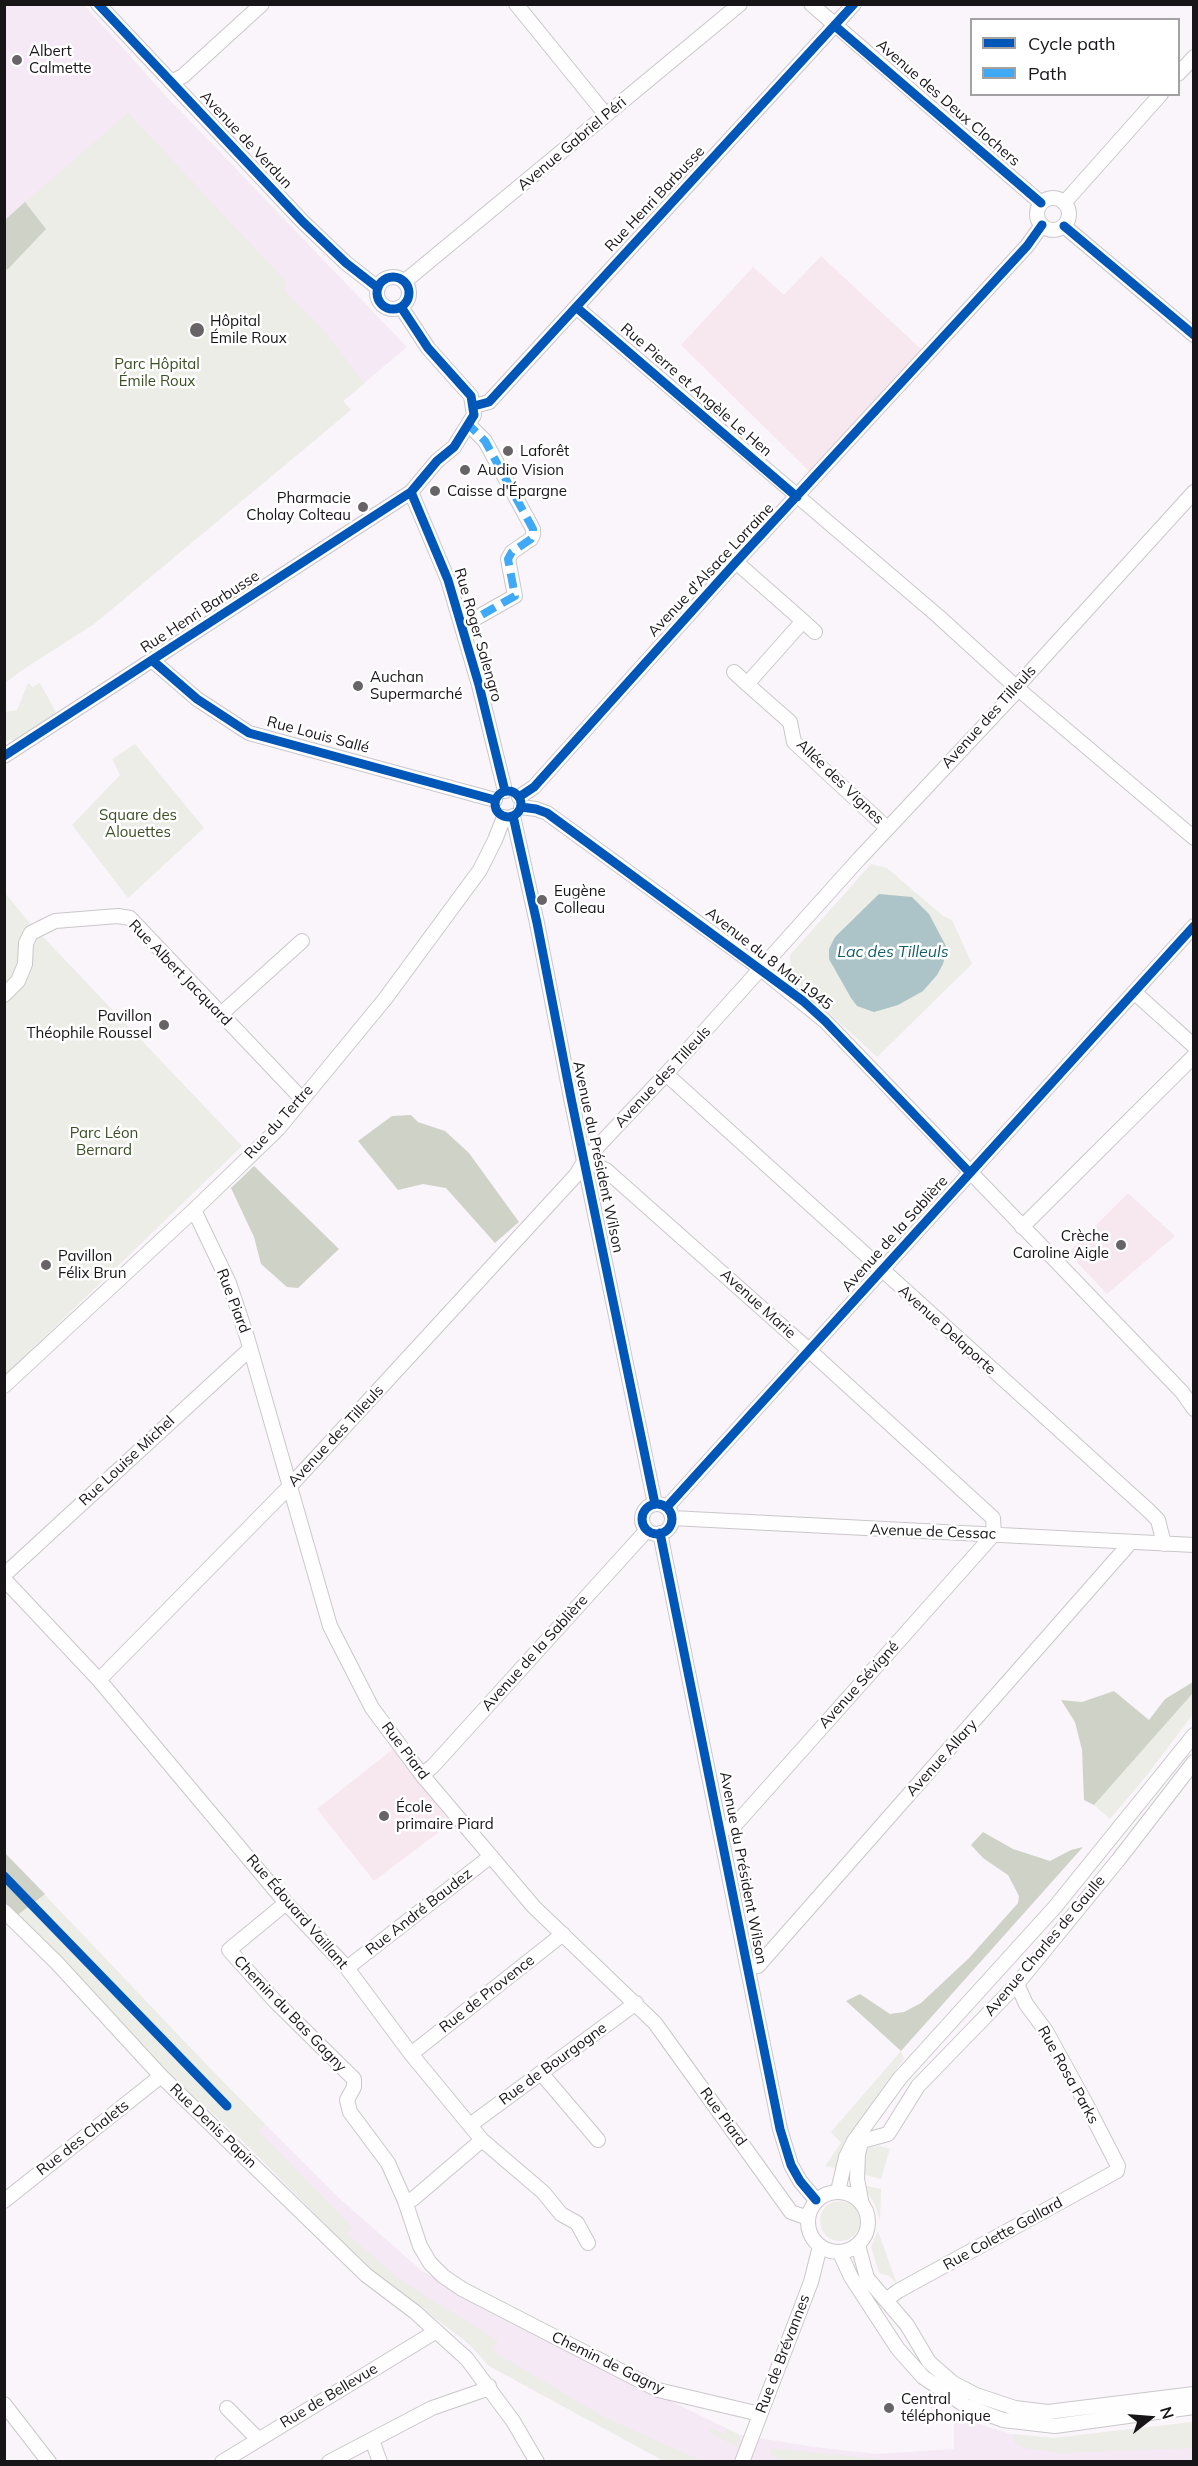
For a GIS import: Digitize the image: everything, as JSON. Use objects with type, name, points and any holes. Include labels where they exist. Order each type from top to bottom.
[{"type":"street","name":"Avenue de Verdun","points":[[98,4],[303,222],[346,263],[378,288]]},
{"type":"street","points":[[171,82],[183,76],[262,4]]},
{"type":"street","points":[[516,4],[606,115]]},
{"type":"street","name":"Avenue Gabriel Péri","points":[[404,282],[740,4]]},
{"type":"street","name":"Avenue des Deux Clochers","points":[[811,4],[1041,203]]},
{"type":"street","name":"Rue Henri Barbusse","points":[[474,406],[489,402],[854,4]]},
{"type":"street","points":[[1180,73],[1194,57]]},
{"type":"street","points":[[1064,202],[1159,96]]},
{"type":"street","points":[[1050,198],[1064,202],[1069,212],[1064,226],[1050,230],[1042,225],[1037,212],[1041,203],[1050,198]]},
{"type":"street","name":"Avenue d'Alsace Lorraine","points":[[514,809],[736,562],[1027,246],[1042,225]]},
{"type":"street","points":[[1064,226],[1194,335]]},
{"type":"street","points":[[395,277],[404,282],[409,296],[401,307],[391,309],[382,305],[377,297],[378,288],[384,280],[395,277]]},
{"type":"street","points":[[401,307],[428,348],[471,396],[474,415],[470,425],[485,441],[533,529],[531,539],[512,552],[508,559],[515,596],[462,626]]},
{"type":"street","name":"Rue Pierre et Angèle Le Hen","points":[[576,307],[1194,838]]},
{"type":"street","name":"Rue Henri Barbusse","points":[[4,756],[153,662],[411,492],[437,461],[454,447],[470,425]]},
{"type":"street","name":"Rue Roger Salengro","points":[[411,492],[448,580],[462,626],[500,796],[495,808],[514,809]]},
{"type":"street","name":"Avenue des Tilleuls","points":[[99,1680],[291,1485],[576,1175],[585,1160],[666,1074],[887,828],[1013,695],[1194,492]]},
{"type":"street","points":[[736,562],[815,632]]},
{"type":"street","points":[[747,684],[803,621]]},
{"type":"street","name":"Rue Louis Sallé","points":[[153,662],[197,699],[249,733],[500,796],[513,792],[514,809]]},
{"type":"street","name":"Allée des Vignes","points":[[734,672],[790,722],[794,742],[887,828]]},
{"type":"street","name":"Avenue du 8 Mai 1945","points":[[514,809],[536,809],[547,813],[761,969],[825,1021],[1182,1392],[1194,1409]]},
{"type":"street","name":"Rue du Tertre","points":[[7,1380],[194,1210],[278,1129],[385,999],[480,870],[514,809]]},
{"type":"street","name":"Avenue du Président Wilson","points":[[514,809],[585,1160],[664,1510]]},
{"type":"street","name":"Rue Albert Jacquard","points":[[4,995],[18,981],[25,964],[26,943],[31,933],[55,921],[118,916],[130,918],[302,1099]]},
{"type":"street","name":"Avenue de la Sablière","points":[[422,1775],[654,1532],[669,1528],[664,1510],[1194,926]]},
{"type":"street","points":[[221,1014],[302,941]]},
{"type":"street","points":[[1134,992],[1194,1046]]},
{"type":"street","points":[[1022,1227],[1194,1056]]},
{"type":"street","name":"Avenue Delaporte","points":[[666,1074],[1148,1510],[1158,1520],[1164,1544]]},
{"type":"street","name":"Avenue Marie","points":[[585,1160],[606,1170],[810,1351],[993,1518],[994,1534]]},
{"type":"street","name":"Rue Piard","points":[[194,1210],[228,1283],[250,1349],[330,1626],[372,1708],[422,1775],[534,1907],[656,2023],[791,2212],[808,2218]]},
{"type":"street","name":"Rue Louise Michel","points":[[4,1575],[250,1349]]},
{"type":"street","points":[[654,1532],[642,1522],[643,1512],[664,1510]]},
{"type":"street","name":"Avenue de Cessac","points":[[664,1510],[994,1534],[1194,1545]]},
{"type":"street","name":"Avenue du Président Wilson","points":[[654,1532],[720,1830],[780,2129],[791,2166],[816,2200]]},
{"type":"street","name":"Avenue Sévigné","points":[[720,1830],[735,1825],[994,1534]]},
{"type":"street","name":"Avenue Allary","points":[[748,1968],[758,1966],[1131,1542]]},
{"type":"street","name":"Rue Édouard Vaillant","points":[[4,1579],[99,1680],[286,1903],[347,1968],[411,2054],[482,2140],[543,2192],[561,2214],[577,2223],[588,2242]]},
{"type":"street","name":"Avenue Charles de Gaulle","points":[[838,2191],[846,2157],[867,2121],[900,2078],[1056,1907],[1194,1735]]},
{"type":"street","name":"Avenue Charles de Gaulle","points":[[862,2141],[888,2134],[918,2086],[1017,1984],[1119,1859],[1194,1762]]},
{"type":"street","name":"Rue André Baudez","points":[[347,1968],[491,1856]]},
{"type":"street","name":"Chemin du Bas Gagny","points":[[286,1903],[229,1950],[274,2000],[354,2079],[354,2088],[347,2100],[350,2112],[388,2163],[405,2201],[420,2246],[436,2270],[462,2289],[528,2324]]},
{"type":"street","name":"Rue Denis Papin","points":[[4,1911],[57,1963],[161,2076],[366,2275],[415,2312],[467,2359],[513,2421],[537,2462]]},
{"type":"street","name":"Rue de Provence","points":[[411,2054],[562,1934]]},
{"type":"street","name":"Rue Rosa Parks","points":[[1017,1984],[1026,2004],[1046,2031],[1118,2166]]},
{"type":"street","name":"Rue de Bourgogne","points":[[470,2126],[636,2003]]},
{"type":"street","points":[[541,2073],[598,2139]]},
{"type":"street","name":"Rue des Chalets","points":[[4,2200],[161,2076]]},
{"type":"street","name":"Avenue Charles de Gaulle","points":[[861,2200],[857,2179],[858,2154],[867,2121]]},
{"type":"street","points":[[405,2201],[413,2199],[482,2140]]},
{"type":"street","name":"Rue Colette Gallard","points":[[886,2300],[898,2291],[1117,2171],[1118,2166]]},
{"type":"street","points":[[838,2191],[849,2193],[861,2200],[868,2211],[869,2225],[866,2236],[858,2246],[840,2253],[828,2251],[820,2246],[808,2228],[808,2218],[816,2200],[824,2194],[838,2191]]},
{"type":"street","name":"Rue de Brévannes","points":[[742,2462],[812,2282],[820,2246]]},
{"type":"street","points":[[858,2246],[867,2278],[906,2325],[929,2362],[953,2383],[1000,2404],[1031,2411],[1066,2411],[1194,2394]]},
{"type":"street","points":[[840,2253],[856,2286],[903,2355],[937,2388],[966,2406],[1003,2420],[1055,2426],[1194,2407]]},
{"type":"street","name":"Chemin de Gagny","points":[[528,2324],[658,2391],[760,2414]]},
{"type":"street","name":"Rue de Bellevue","points":[[222,2462],[430,2335],[434,2329]]},
{"type":"street","points":[[329,2462],[432,2408],[489,2386]]},
{"type":"street","points":[[4,2404],[49,2462]]},
{"type":"street","points":[[227,2408],[258,2439]]},
{"type":"street","points":[[372,2440],[380,2462]]},
{"type":"shaded area","name":"Parc Hôpital Émile Roux","points":[[5,5],[84,5],[165,95],[407,347],[343,401],[351,410],[94,624],[5,683]]},
{"type":"shaded area","points":[[25,202],[46,229],[5,270],[5,220]]},
{"type":"shaded area","points":[[821,256],[922,350],[810,472],[681,345],[753,267],[784,295]]},
{"type":"shaded area","points":[[411,1115],[418,1122],[445,1131],[469,1153],[519,1222],[495,1243],[446,1188],[423,1184],[398,1190],[358,1141],[392,1116]]},
{"type":"shaded area","points":[[254,1166],[339,1249],[298,1288],[287,1287],[261,1264],[254,1237],[231,1188]]},
{"type":"shaded area","name":"Crèche Caroline Aigle","points":[[1128,1193],[1175,1236],[1107,1294],[1068,1253]]},
{"type":"shaded area","points":[[1193,1682],[1193,1693],[1094,1805],[1084,1800],[1082,1750],[1075,1722],[1061,1700],[1082,1702],[1114,1691],[1149,1720],[1165,1699]]},
{"type":"shaded area","name":"École primaire Piard","points":[[393,1749],[451,1823],[374,1881],[317,1809]]},
{"type":"shaded area","points":[[983,1832],[1013,1849],[1050,1861],[1071,1850],[1083,1847],[901,2051],[846,2001],[860,1994],[890,2014],[904,2012],[921,2003],[969,1958],[1018,1903],[1019,1896],[1008,1875],[983,1858],[971,1845]]},
{"type":"shaded area","points":[[4,1852],[45,1894],[16,1916],[5,1903]]},
{"type":"shaded area","points":[[265,2124],[340,2199],[422,2271],[561,2347],[740,2435],[876,2454],[954,2449],[954,2416],[1017,2436],[1054,2438],[1193,2422],[1193,2461],[664,2461],[489,2366],[469,2344],[364,2263],[245,2143]]},
{"type":"green space","name":"Parc Hôpital Émile Roux","points":[[128,113],[285,281],[285,291],[323,329],[364,384],[343,401],[351,410],[94,624],[5,683],[5,220]]},
{"type":"green space","points":[[28,683],[33,687],[40,683],[59,718],[15,742],[11,739],[5,742],[5,712],[17,710]]},
{"type":"green space","name":"Square des Alouettes","points":[[135,744],[204,828],[128,898],[72,825],[120,775],[112,759]]},
{"type":"green space","points":[[871,864],[887,868],[943,916],[952,920],[972,964],[877,1057],[791,978],[790,955]]},
{"type":"green space","name":"Parc Léon Bernard","points":[[4,892],[29,922],[242,1146],[5,1375]]},
{"type":"green space","points":[[1193,1693],[1193,1714],[1148,1774],[1110,1819],[1094,1805]]},
{"type":"green space","points":[[4,1852],[265,2124],[258,2131],[352,2227],[347,2234],[399,2279],[498,2341],[492,2349],[499,2355],[604,2417],[702,2461],[664,2461],[489,2366],[469,2344],[364,2263],[245,2143],[168,2073],[5,1903]]},
{"type":"green space","points":[[901,2051],[904,2059],[846,2140],[835,2168],[825,2166],[841,2143],[831,2132]]},
{"type":"green space","points":[[879,2146],[890,2149],[881,2179],[861,2174],[864,2152],[870,2147]]},
{"type":"green space","points":[[863,2185],[881,2189],[880,2221],[875,2205]]},
{"type":"green space","points":[[840,2201],[848,2202],[854,2207],[859,2213],[859,2229],[854,2235],[848,2240],[840,2241],[832,2240],[826,2235],[821,2229],[820,2221],[821,2213],[826,2207],[832,2202]]},
{"type":"green space","points":[[878,2231],[897,2284],[889,2276],[879,2273],[871,2247]]},
{"type":"green space","points":[[1193,2422],[1193,2448],[1061,2453],[1025,2448],[1015,2443],[1013,2434],[1054,2438]]},
{"type":"green space","points":[[711,2428],[725,2434],[727,2429],[740,2435],[739,2448],[709,2432]]},
{"type":"green space","points":[[771,2448],[894,2461],[783,2461],[770,2454]]},
{"type":"water","name":"Lac des Tilleuls","points":[[879,894],[912,897],[929,914],[947,948],[943,964],[937,975],[923,991],[898,1005],[874,1012],[857,1006],[851,998],[829,959],[829,949],[835,937]]},
{"type":"marked path","points":[[462,626],[515,596],[508,559],[512,552],[531,539],[533,535],[533,529],[485,441],[469,425]]},
{"type":"cycle path","points":[[98,4],[303,222],[346,263],[378,288]]},
{"type":"cycle path","points":[[474,406],[489,402],[854,4]]},
{"type":"cycle path","points":[[835,26],[1041,203]]},
{"type":"cycle path","points":[[519,797],[534,787],[736,562],[1027,246],[1042,225]]},
{"type":"cycle path","points":[[1064,226],[1194,335]]},
{"type":"cycle path","points":[[393,277],[404,282],[409,293],[404,304],[393,309],[382,304],[377,293],[382,282],[393,277]]},
{"type":"cycle path","points":[[4,756],[411,492],[437,461],[454,447],[474,415],[471,396],[428,348],[401,307]]},
{"type":"cycle path","points":[[576,307],[797,497]]},
{"type":"cycle path","points":[[411,492],[448,580],[479,685],[505,791]]},
{"type":"cycle path","points":[[153,661],[197,699],[249,733],[495,800]]},
{"type":"cycle path","points":[[508,791],[517,795],[521,804],[517,813],[508,817],[499,813],[495,804],[499,795],[508,791]]},
{"type":"cycle path","points":[[521,807],[547,813],[803,1001],[825,1021],[970,1173]]},
{"type":"cycle path","points":[[513,816],[537,923],[655,1504]]},
{"type":"cycle path","points":[[667,1507],[1194,926]]},
{"type":"cycle path","points":[[657,1504],[663,1505],[671,1513],[672,1519],[671,1525],[663,1533],[657,1534],[651,1533],[643,1525],[642,1519],[643,1513],[651,1505],[657,1504]]},
{"type":"cycle path","points":[[660,1533],[780,2129],[791,2165],[800,2181],[816,2200]]},
{"type":"cycle path","points":[[4,1876],[227,2106]]},
{"type":"place","name":"Albert Calmette","points":[[17,60]]},
{"type":"place","name":"Hôpital Émile Roux","points":[[197,330]]},
{"type":"place","name":"Laforêt","points":[[508,451]]},
{"type":"place","name":"Audio Vision","points":[[465,470]]},
{"type":"place","name":"Caisse d'Épargne","points":[[435,491]]},
{"type":"place","name":"Pharmacie Cholay Colteau","points":[[363,507]]},
{"type":"place","name":"Auchan Supermarché","points":[[358,686]]},
{"type":"place","name":"Eugène Colleau","points":[[542,900]]},
{"type":"place","name":"Pavillon Théophile Roussel","points":[[164,1025]]},
{"type":"place","name":"Crèche Caroline Aigle","points":[[1121,1245]]},
{"type":"place","name":"Pavillon Félix Brun","points":[[46,1265]]},
{"type":"place","name":"École primaire Piard","points":[[384,1816]]},
{"type":"place","name":"Central téléphonique","points":[[889,2408]]}]
